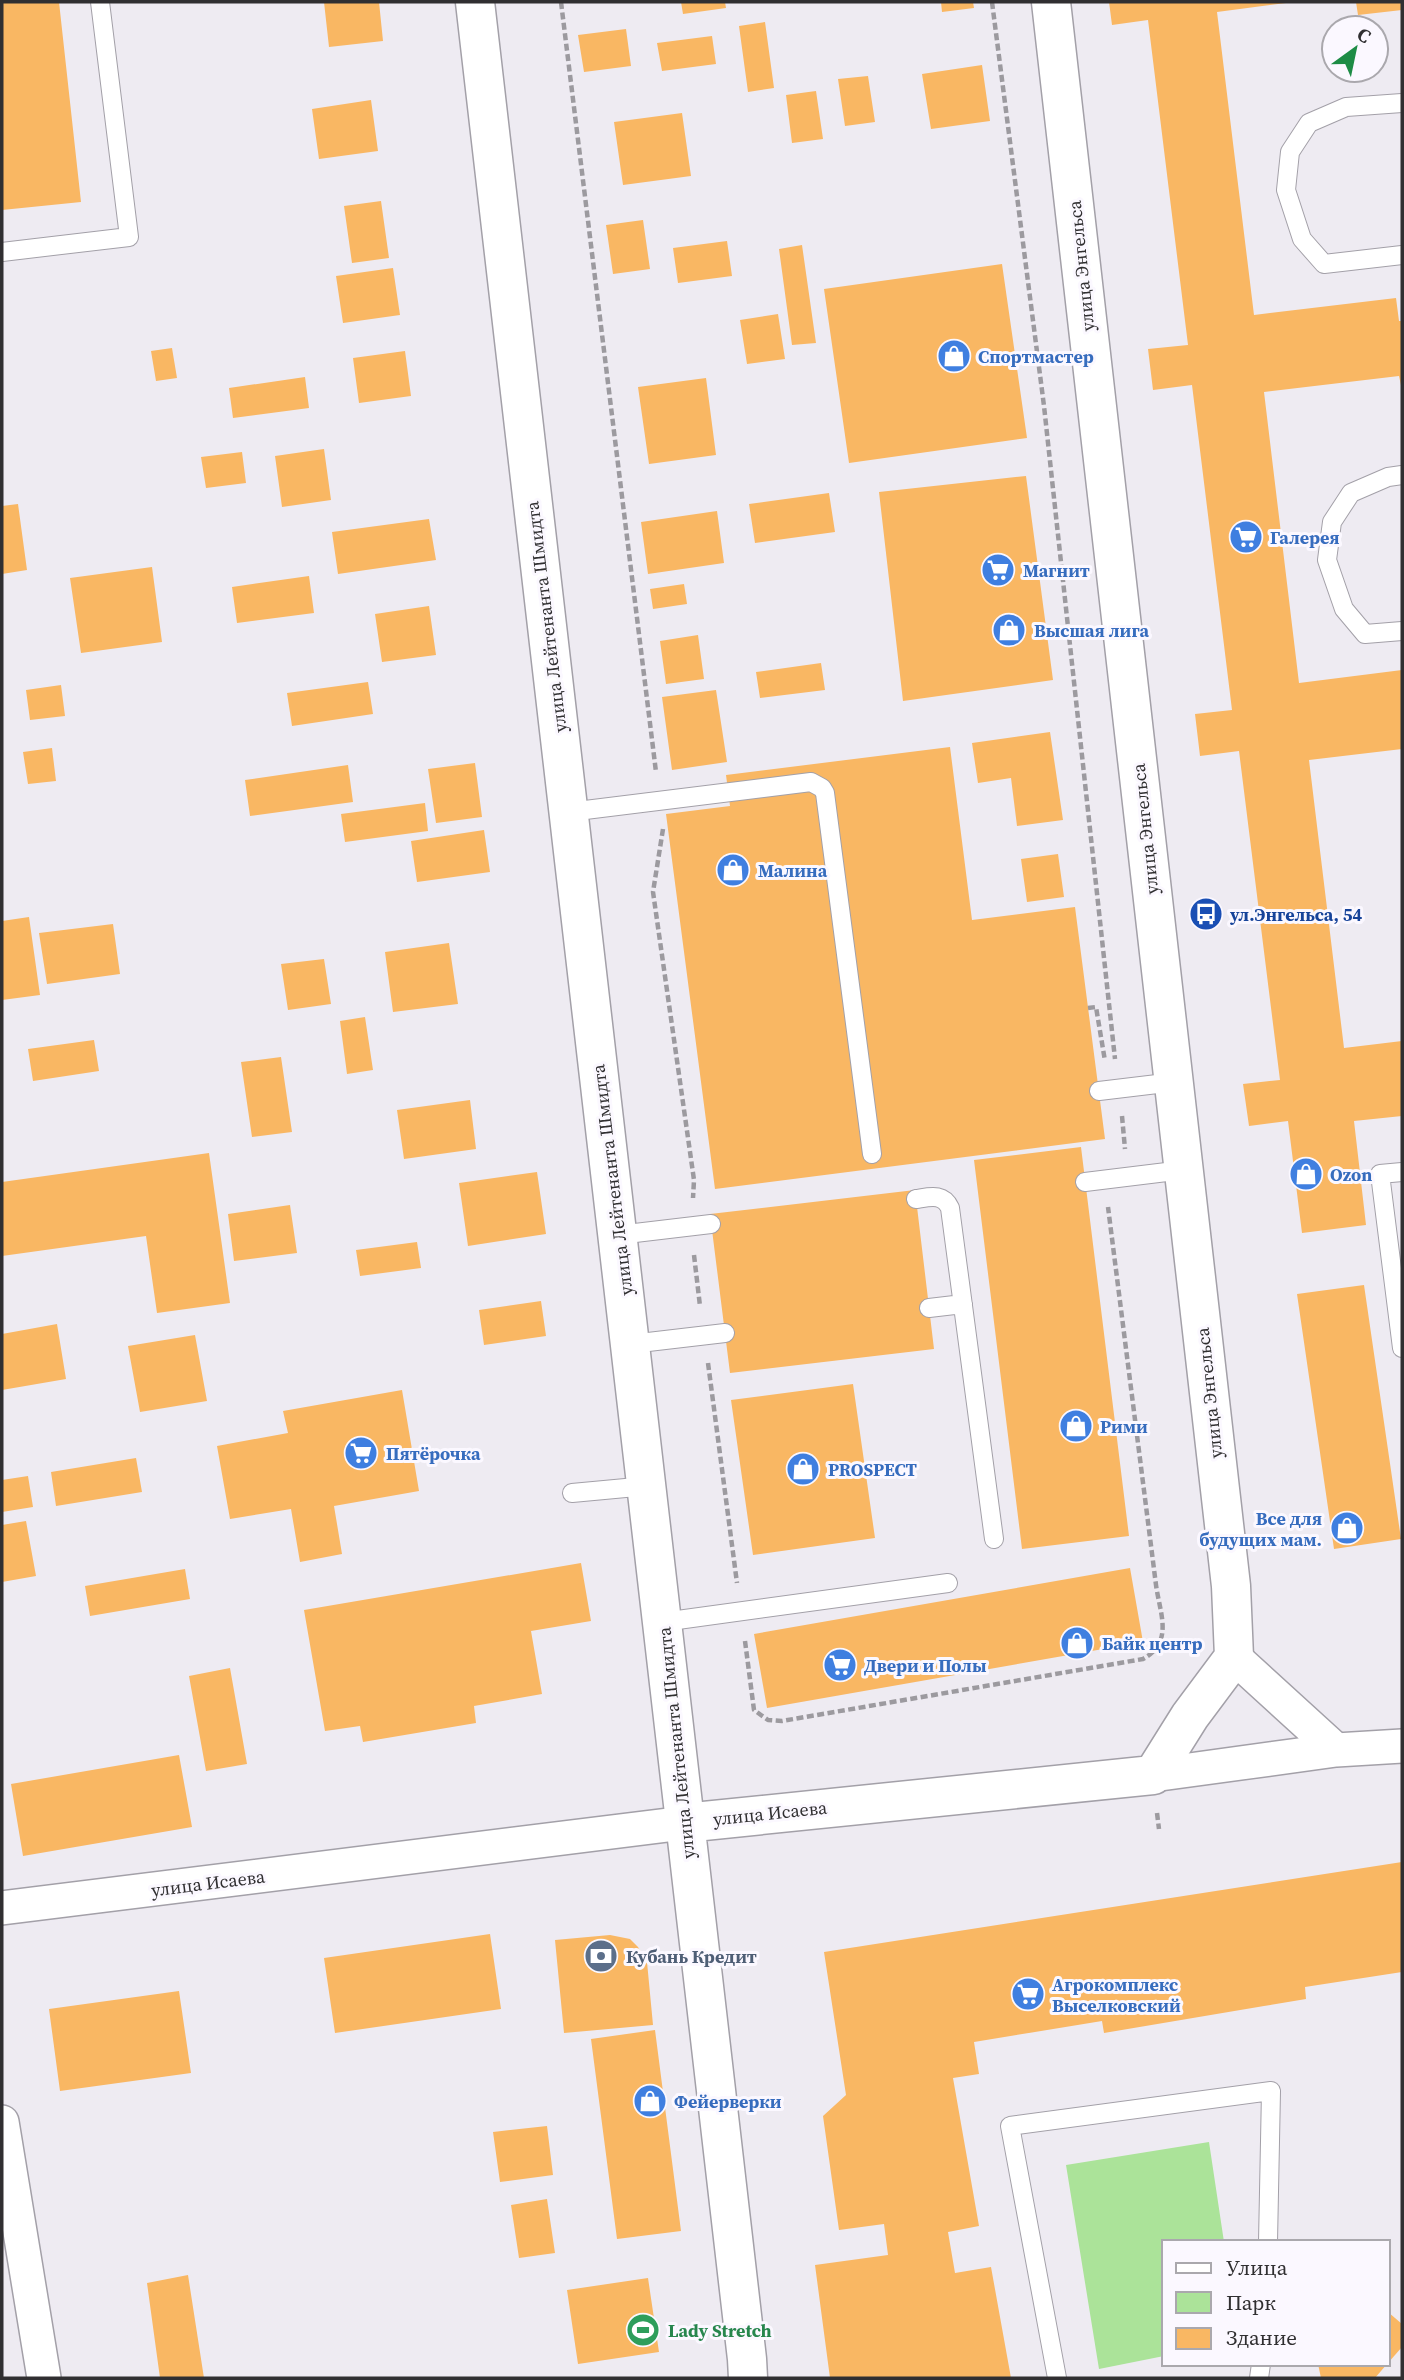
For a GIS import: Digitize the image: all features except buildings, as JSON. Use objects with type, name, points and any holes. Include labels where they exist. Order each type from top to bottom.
[{"type":"street","name":"улица Лейтенанта Шмидта","points":[[475,2],[663,1622],[741,2372]]},
{"type":"street","name":"улица Энгельса","points":[[1051,2],[1231,1587],[1234,1657]]},
{"type":"street","points":[[1153,1775],[1190,1716],[1234,1657],[1336,1750]]},
{"type":"street","points":[[1153,1775],[1336,1750],[1402,1746]]},
{"type":"street","name":"улица Исаева","points":[[2,1908],[684,1823],[1153,1775]]},
{"type":"street","points":[[2,2122],[44,2378]]},
{"type":"lane","points":[[2,252],[129,237],[100,2]]},
{"type":"lane","points":[[1402,103],[1346,107],[1309,123],[1290,152],[1286,190],[1302,239],[1324,264],[1402,255]]},
{"type":"lane","points":[[1402,475],[1388,477],[1350,493],[1332,522],[1328,560],[1344,609],[1365,634],[1402,631]]},
{"type":"lane","points":[[569,812],[811,782],[822,788],[825,793],[872,1154]]},
{"type":"lane","points":[[1099,1091],[1174,1082]]},
{"type":"lane","points":[[1085,1182],[1183,1170]]},
{"type":"lane","points":[[1402,1172],[1380,1174],[1402,1348]]},
{"type":"lane","points":[[916,1199],[942,1198],[950,1208],[994,1539]]},
{"type":"lane","points":[[618,1235],[711,1224]]},
{"type":"lane","points":[[929,1308],[963,1304]]},
{"type":"lane","points":[[631,1343],[725,1333]]},
{"type":"lane","points":[[572,1493],[647,1486]]},
{"type":"lane","points":[[663,1622],[948,1583]]},
{"type":"lane","points":[[1057,2378],[1010,2126],[1271,2091],[1268,2240]]},
{"type":"path","points":[[992,2],[1044,406]]},
{"type":"path","points":[[1088,1008],[1096,1007],[1107,1071]]},
{"type":"green space","points":[[1209,2142],[1224,2240],[1162,2240],[1162,2356],[1099,2369],[1066,2165]]},
{"type":"place","name":"Спортмастер","points":[[954,356]]},
{"type":"place","name":"Галерея","points":[[1246,537]]},
{"type":"place","name":"Магнит","points":[[998,570]]},
{"type":"place","name":"Высшая лига","points":[[1009,630]]},
{"type":"place","name":"Малина","points":[[733,870]]},
{"type":"place","name":"ул.Энгельса, 54","points":[[1206,914]]},
{"type":"place","name":"Ozon","points":[[1306,1174]]},
{"type":"place","name":"Рими","points":[[1076,1426]]},
{"type":"place","name":"Пятёрочка","points":[[361,1453]]},
{"type":"place","name":"PROSPECT","points":[[803,1469]]},
{"type":"place","name":"Все для будущих мам.","points":[[1347,1528]]},
{"type":"place","name":"Байк центр","points":[[1077,1643]]},
{"type":"place","name":"Двери и Полы","points":[[840,1665]]},
{"type":"place","name":"Кубань Кредит","points":[[601,1956]]},
{"type":"place","name":"Агрокомплекс Выселковский","points":[[1028,1994]]},
{"type":"place","name":"Фейерверки","points":[[650,2101]]},
{"type":"place","name":"Lady Stretch","points":[[643,2330]]}]
